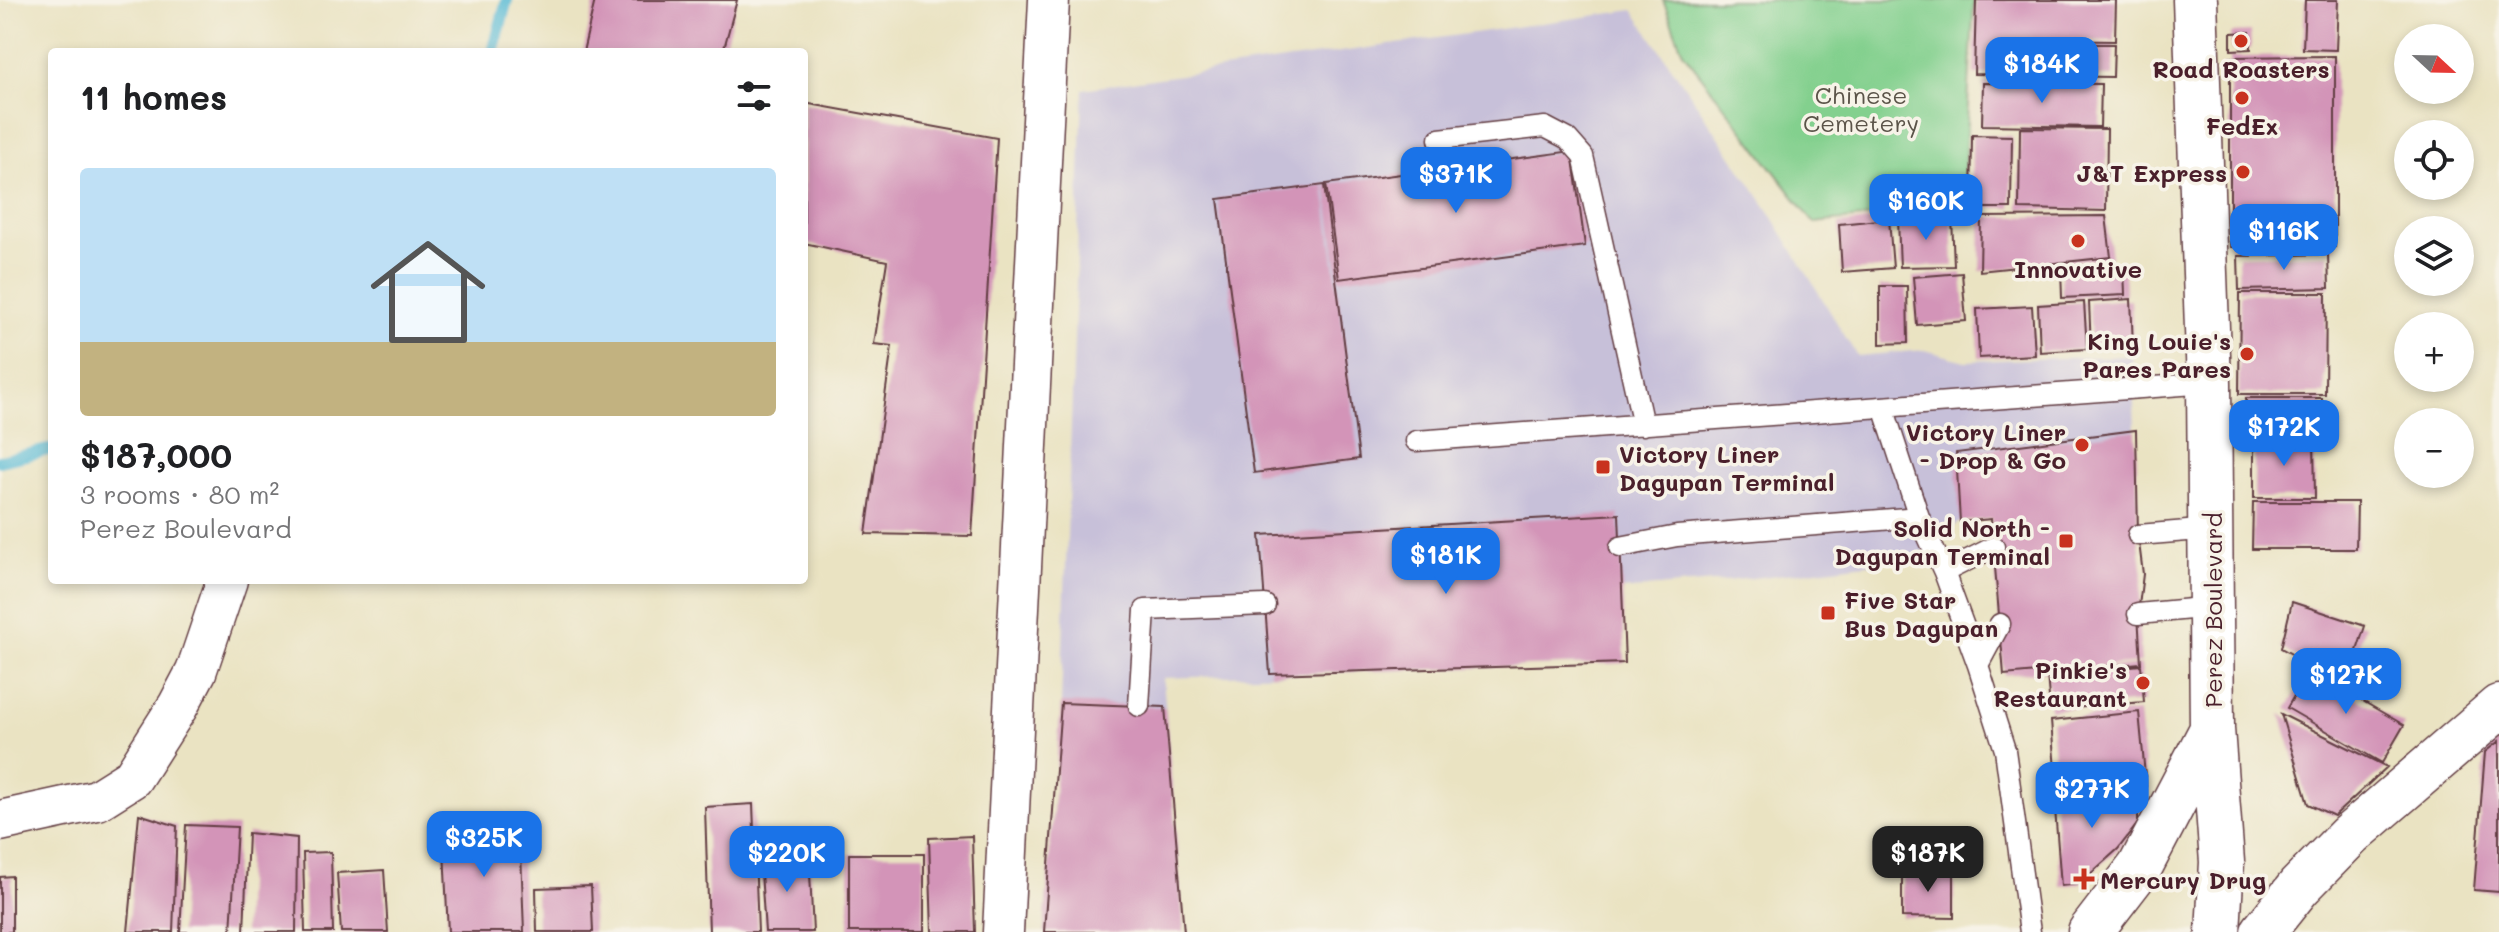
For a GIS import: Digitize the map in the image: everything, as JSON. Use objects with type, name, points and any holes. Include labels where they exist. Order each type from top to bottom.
[{"type":"main road","name":"Perez Boulevard","points":[[2195,0],[2209,383],[2212,729],[2222,862],[2218,932]]},
{"type":"main road","points":[[2263,932],[2299,887],[2349,836],[2499,707]]},
{"type":"main road","points":[[2090,932],[2140,867],[2212,729]]},
{"type":"street","points":[[1003,932],[1049,0]]},
{"type":"street","points":[[0,821],[97,800],[132,778],[196,672],[226,584]]},
{"type":"lane","points":[[1439,139],[1545,127],[1568,139],[1583,156],[1643,425]]},
{"type":"lane","points":[[1416,441],[2209,383]]},
{"type":"lane","points":[[1883,407],[1919,517],[1944,572],[1978,665],[2005,750],[2030,932]]},
{"type":"lane","points":[[1620,547],[1677,536],[1919,517]]},
{"type":"lane","points":[[2138,535],[2212,529]]},
{"type":"lane","points":[[1944,572],[1994,547]]},
{"type":"lane","points":[[1139,706],[1145,610],[1265,605]]},
{"type":"lane","points":[[2138,614],[2212,607]]},
{"type":"lane","points":[[1978,665],[2000,624]]},
{"type":"shaded area","name":"Victory Liner Dagupan Terminal","points":[[1633,10],[1769,211],[1857,356],[1925,350],[1965,361],[2132,356],[2138,504],[1960,522],[1915,558],[1736,580],[1622,590],[1625,663],[1163,678],[1184,932],[1044,932],[1061,703],[1083,89]]},
{"type":"green space","name":"Chinese Cemetery","points":[[1663,0],[1974,0],[1962,208],[1814,223],[1683,52]]},
{"type":"building","points":[[595,0],[737,0],[724,48],[584,48]]},
{"type":"building","points":[[1976,0],[2116,0],[2115,41],[2038,40],[2037,75],[1974,74]]},
{"type":"building","points":[[2305,0],[2338,0],[2336,50],[2303,49]]},
{"type":"building","points":[[2250,32],[2251,49],[2231,50],[2231,33]]},
{"type":"building","points":[[2043,44],[2114,44],[2113,77],[2042,76]]},
{"type":"building","points":[[2335,56],[2335,247],[2230,247],[2230,57]]},
{"type":"building","points":[[1983,83],[2101,84],[2100,127],[1982,125]]},
{"type":"building","points":[[808,104],[997,138],[972,536],[866,534],[892,346],[874,344],[887,261],[808,244]]},
{"type":"building","points":[[2020,128],[2107,129],[2106,211],[2019,209]]},
{"type":"building","points":[[1972,135],[2012,136],[2011,208],[1971,208]]},
{"type":"building","points":[[1572,151],[1585,246],[1339,279],[1326,184]]},
{"type":"building","points":[[1324,185],[1359,459],[1254,473],[1218,199]]},
{"type":"building","points":[[2106,216],[2111,257],[1980,271],[1981,217]]},
{"type":"building","points":[[1952,217],[1954,266],[1900,267],[1898,219]]},
{"type":"building","points":[[1889,219],[1893,268],[1842,272],[1839,224]]},
{"type":"building","points":[[2328,254],[2329,288],[2239,290],[2238,256]]},
{"type":"building","points":[[2124,266],[2125,295],[2062,298],[2061,269]]},
{"type":"building","points":[[1962,273],[1966,321],[1917,325],[1913,277]]},
{"type":"building","points":[[1880,286],[1907,286],[1908,343],[1880,344]]},
{"type":"building","points":[[2240,293],[2326,293],[2325,394],[2239,394]]},
{"type":"building","points":[[2131,299],[2133,346],[2091,348],[2089,302]]},
{"type":"building","points":[[2084,302],[2087,349],[2040,352],[2038,305]]},
{"type":"building","points":[[2032,306],[2035,355],[1979,358],[1977,309]]},
{"type":"building","points":[[2246,398],[2322,398],[2321,434],[2246,434]]},
{"type":"building","points":[[2136,430],[2138,535],[2143,574],[2138,614],[2141,663],[2004,675],[1991,519],[1960,522],[1956,453]]},
{"type":"building","points":[[2314,438],[2315,498],[2254,498],[2254,439]]},
{"type":"building","points":[[2253,502],[2357,502],[2356,549],[2252,549]]},
{"type":"building","points":[[1619,514],[1625,663],[1270,674],[1260,535]]},
{"type":"building","points":[[2292,602],[2365,626],[2346,685],[2281,648]]},
{"type":"building","points":[[2141,665],[2144,702],[2050,710],[2047,674]]},
{"type":"building","points":[[2309,670],[2404,725],[2382,763],[2287,708]]},
{"type":"building","points":[[1061,703],[1165,707],[1184,932],[1044,932]]},
{"type":"building","points":[[2139,712],[2146,786],[2057,794],[2051,721]]},
{"type":"building","points":[[2281,714],[2387,767],[2334,816],[2308,804]]},
{"type":"building","points":[[2499,741],[2499,892],[2474,890],[2485,752]]},
{"type":"building","points":[[2138,790],[2138,823],[2118,849],[2079,884],[2061,886],[2054,796]]},
{"type":"building","points":[[753,804],[758,932],[709,932],[705,807]]},
{"type":"building","points":[[139,814],[177,826],[173,932],[128,932]]},
{"type":"building","points":[[186,825],[237,827],[231,932],[180,932]]},
{"type":"building","points":[[520,825],[524,932],[448,932],[443,829]]},
{"type":"building","points":[[248,833],[297,838],[296,932],[244,932]]},
{"type":"building","points":[[972,836],[975,932],[932,932],[929,838]]},
{"type":"building","points":[[331,852],[333,932],[305,932],[303,853]]},
{"type":"building","points":[[809,854],[813,932],[765,932],[760,857]]},
{"type":"building","points":[[849,854],[924,854],[924,932],[849,932]]},
{"type":"building","points":[[384,870],[388,932],[341,932],[337,873]]},
{"type":"building","points":[[1902,871],[1954,871],[1954,918],[1902,917]]},
{"type":"building","points":[[12,876],[12,932],[0,932],[0,877]]},
{"type":"building","points":[[591,886],[593,932],[537,932],[536,888]]},
{"type":"waterway","points":[[494,48],[507,0]]},
{"type":"waterway","points":[[0,461],[48,450]]},
{"type":"place","name":"Road Roasters","points":[[2241,41]]},
{"type":"place","name":"FedEx","points":[[2242,98]]},
{"type":"place","name":"J&T Express","points":[[2243,172]]},
{"type":"place","name":"Innovative","points":[[2078,241]]},
{"type":"place","name":"King Louie's Pares Pares","points":[[2247,354]]},
{"type":"place","name":"Victory Liner - Drop & Go","points":[[2082,445]]},
{"type":"place","name":"Victory Liner Dagupan Terminal","points":[[1603,467]]},
{"type":"place","name":"Solid North - Dagupan Terminal","points":[[2066,541]]},
{"type":"place","name":"Five Star Bus Dagupan","points":[[1828,613]]},
{"type":"place","name":"Pinkie's Restaurant","points":[[2143,683]]},
{"type":"place","name":"Mercury Drug","points":[[2084,879]]}]
